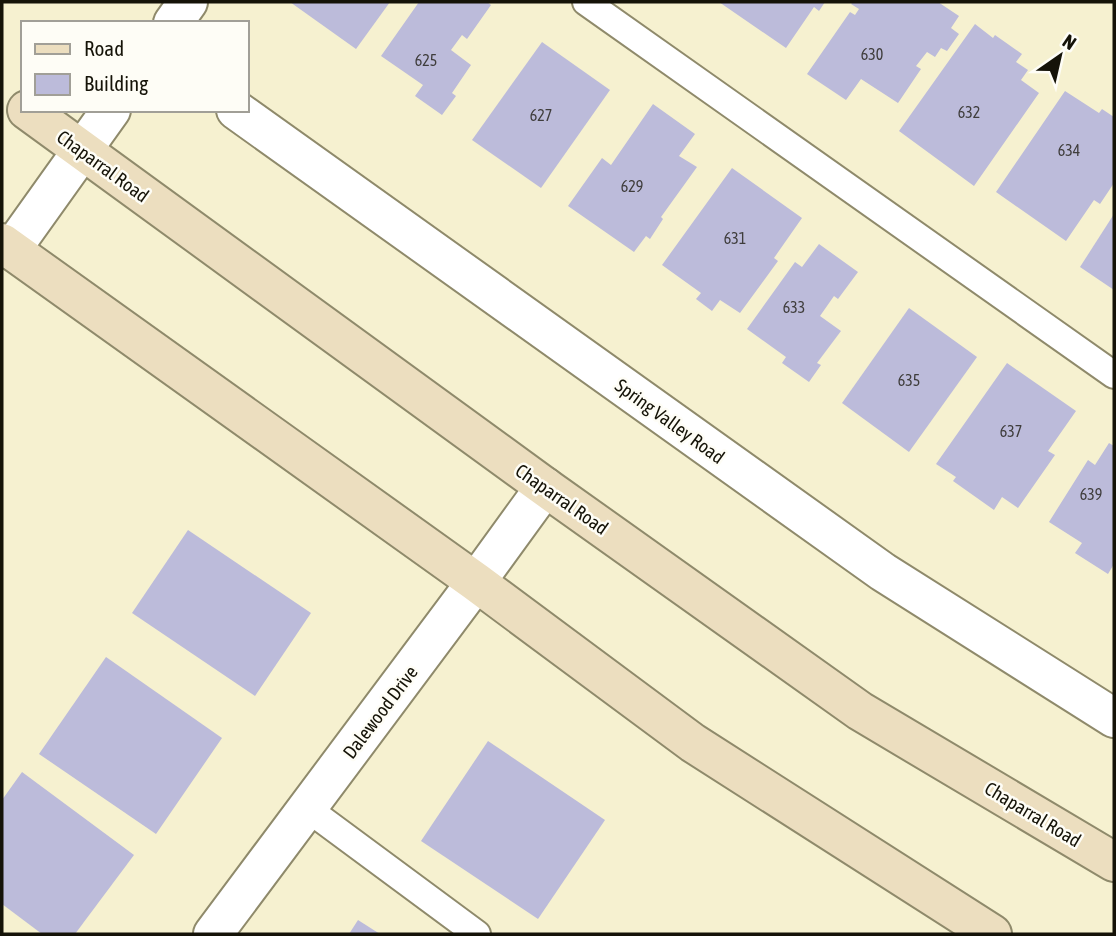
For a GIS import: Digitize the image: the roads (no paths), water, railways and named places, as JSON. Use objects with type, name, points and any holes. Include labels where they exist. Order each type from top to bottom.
[{"type":"main road","name":"Chaparral Road","points":[[2,92],[21,106]]},
{"type":"main road","name":"Chaparral Road","points":[[29,112],[545,487],[860,711],[1114,862]]},
{"type":"main road","points":[[6,247],[476,582],[693,743],[992,934]]},
{"type":"street","points":[[174,21],[188,2]]},
{"type":"street","points":[[6,247],[110,112]]},
{"type":"street","name":"Spring Valley Road","points":[[239,112],[883,572],[1114,718]]},
{"type":"street","name":"Dalewood Drive","points":[[213,934],[545,487]]},
{"type":"lane","points":[[586,2],[1114,375]]},
{"type":"lane","points":[[308,809],[477,934]]}]
